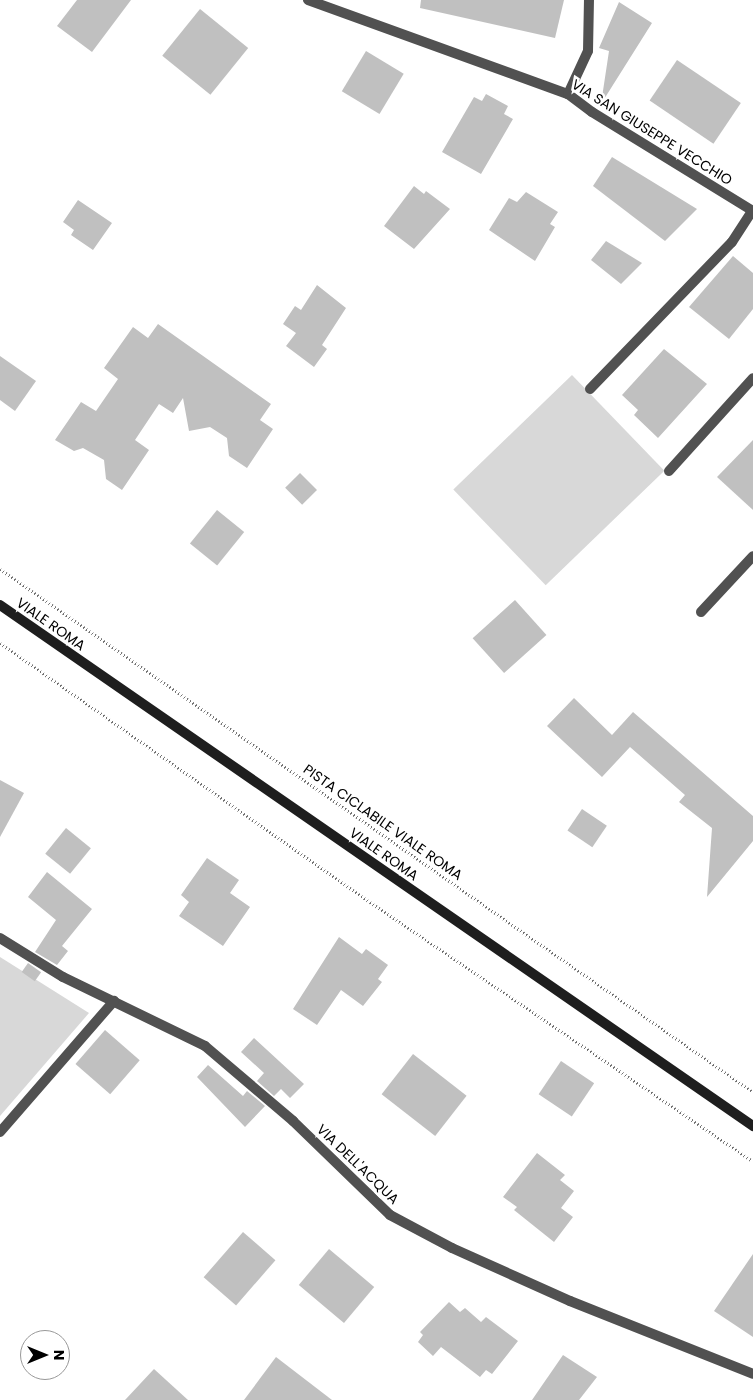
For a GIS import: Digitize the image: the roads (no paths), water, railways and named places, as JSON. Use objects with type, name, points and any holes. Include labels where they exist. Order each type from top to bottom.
[{"type":"main road","name":"VIALE ROMA","points":[[0,605],[753,1126]]},
{"type":"street","name":"VIA SAN GIUSEPPE VECCHIO","points":[[308,0],[568,94],[592,112],[753,211]]},
{"type":"street","points":[[568,94],[588,51],[589,0]]},
{"type":"street","points":[[590,388],[732,242],[753,211]]},
{"type":"street","points":[[669,471],[753,378]]},
{"type":"street","points":[[701,612],[753,556]]},
{"type":"street","name":"VIA DELL'ACQUA","points":[[0,938],[63,977],[206,1046],[294,1121],[390,1215],[452,1248],[570,1301],[753,1374]]},
{"type":"street","points":[[0,1132],[114,1001]]}]
